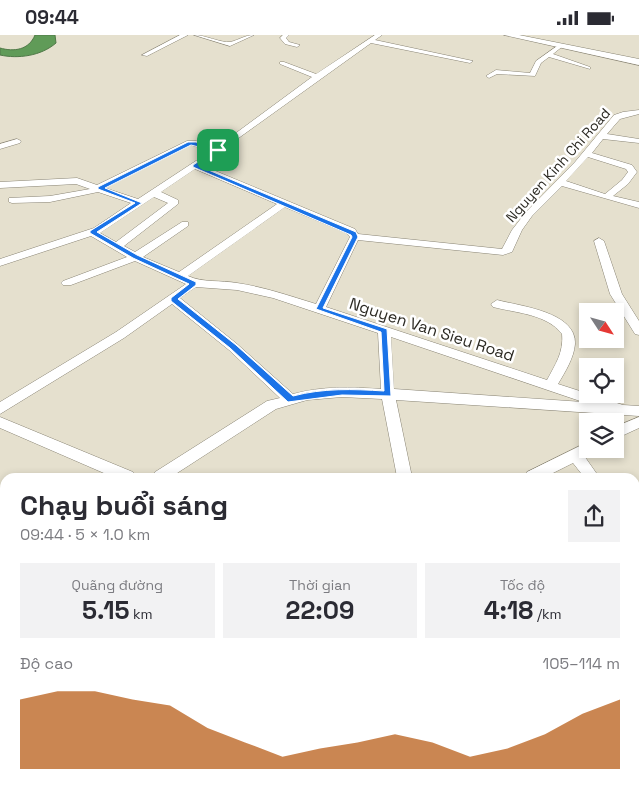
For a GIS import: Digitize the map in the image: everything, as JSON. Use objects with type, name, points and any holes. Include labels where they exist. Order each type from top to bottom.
[{"type":"main road","points":[[508,35],[639,62]]},
{"type":"street","points":[[145,55],[185,35]]},
{"type":"street","points":[[197,35],[230,44],[250,35]]},
{"type":"street","points":[[286,35],[283,38],[286,42],[298,45]]},
{"type":"street","points":[[0,263],[92,232],[195,166],[317,77],[379,35]]},
{"type":"street","points":[[370,41],[470,61]]},
{"type":"street","points":[[489,76],[496,72],[533,75],[536,63],[560,46]]},
{"type":"street","points":[[548,54],[588,68]]},
{"type":"street","points":[[282,63],[317,77]]},
{"type":"street","name":"Nguyen Kinh Chi Road","points":[[195,166],[351,231],[355,237],[503,252],[510,245],[517,230],[620,115],[639,112]]},
{"type":"street","points":[[601,136],[639,141]]},
{"type":"street","points":[[0,147],[17,141]]},
{"type":"street","points":[[12,200],[50,199],[100,188],[190,143],[218,150]]},
{"type":"street","points":[[586,154],[626,166],[633,171],[625,182],[606,197]]},
{"type":"street","points":[[0,185],[73,181],[100,188],[139,203]]},
{"type":"street","points":[[560,182],[606,197],[639,205]]},
{"type":"street","points":[[116,247],[175,202],[154,193]]},
{"type":"street","points":[[179,277],[284,203]]},
{"type":"street","points":[[67,283],[135,257],[185,224]]},
{"type":"street","name":"Nguyen Van Sieu Road","points":[[92,232],[135,257],[194,283],[237,286],[276,295],[623,410]]},
{"type":"street","points":[[319,309],[355,237]]},
{"type":"street","points":[[599,241],[616,294],[639,331]]},
{"type":"street","points":[[0,409],[120,335],[194,283]]},
{"type":"street","points":[[173,299],[233,347],[291,400]]},
{"type":"street","points":[[497,304],[551,318],[568,335],[570,340],[568,350],[551,385]]},
{"type":"street","points":[[384,331],[388,394],[403,473]]},
{"type":"street","points":[[166,473],[272,405],[307,395],[342,392],[388,394],[639,411]]},
{"type":"street","points":[[0,422],[119,473]]},
{"type":"street","points":[[624,429],[639,422]]},
{"type":"street","points":[[540,473],[579,452]]},
{"type":"street","points":[[584,458],[590,473]]},
{"type":"shaded area","points":[[35,35],[55,35],[56,43],[36,54],[14,57],[0,55],[0,48],[20,49],[29,44]]},
{"type":"route","points":[[190,143],[218,150],[195,166],[351,231],[354,234],[355,237],[319,309],[384,331],[388,394],[342,392],[307,395],[291,400],[233,347],[173,299],[194,283],[135,257],[92,232],[139,203],[100,188],[190,143]]}]
